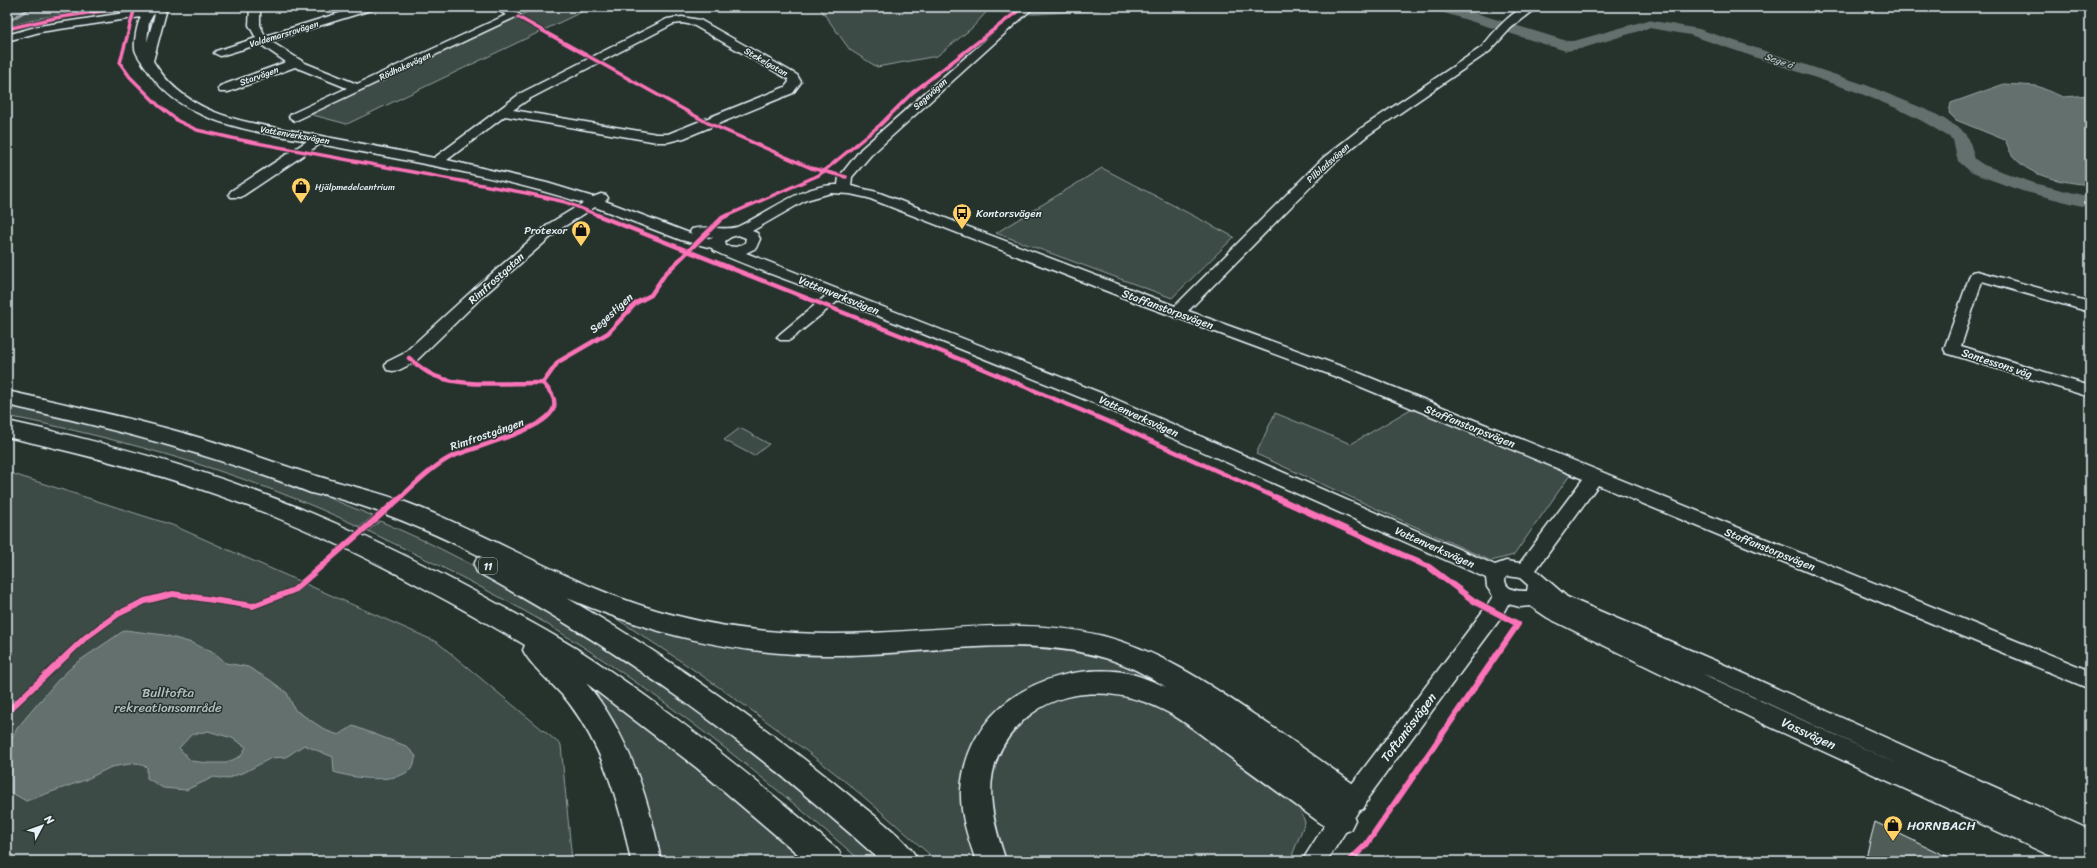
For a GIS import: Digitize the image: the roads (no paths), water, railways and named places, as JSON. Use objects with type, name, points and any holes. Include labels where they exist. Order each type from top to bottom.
[{"type":"highway","name":"11","points":[[7,398],[162,434],[305,481],[357,502],[458,550],[527,587],[613,637],[669,674],[800,772],[903,861]]},
{"type":"highway","points":[[7,429],[132,459],[197,479],[257,500],[333,532],[444,588],[545,643],[620,693],[694,748],[772,811],[828,861]]},
{"type":"highway","points":[[305,481],[359,495],[406,512],[486,548],[543,577],[643,617],[695,630],[749,640],[789,644],[852,644],[1020,636],[1059,639],[1105,648],[1144,663],[1186,685],[1246,724],[1347,810]]},
{"type":"highway","points":[[444,588],[488,614],[523,638],[556,667],[585,702],[607,736],[624,774],[636,810],[646,861]]},
{"type":"highway","points":[[991,861],[980,828],[975,798],[977,771],[987,746],[1005,719],[1032,698],[1049,690],[1070,684],[1116,682],[1156,694],[1180,706],[1347,810]]},
{"type":"street","points":[[255,7],[255,30],[264,41],[295,63],[308,70],[357,88]]},
{"type":"street","name":"Valdemarsrovägen","points":[[220,54],[370,7]]},
{"type":"street","name":"Rödhakevägen","points":[[295,117],[515,15],[498,7]]},
{"type":"street","name":"Pilbladsvägen","points":[[1177,312],[1328,161],[1364,132],[1486,49],[1497,34],[1510,21],[1533,7]]},
{"type":"street","points":[[7,38],[39,29],[156,9]]},
{"type":"street","name":"Vattenverksvägen","points":[[156,9],[140,41],[141,50],[165,86],[194,107],[245,126],[464,167],[598,199],[689,230],[733,233]]},
{"type":"street","name":"Segevägen","points":[[844,190],[846,177],[866,152],[1026,9]]},
{"type":"street","name":"Stekelgatan","points":[[436,162],[503,112],[525,96],[671,21],[682,20],[696,22],[792,77],[795,82],[789,90],[680,135],[668,138],[657,138],[503,112]]},
{"type":"street","name":"Starvägen","points":[[224,89],[295,63]]},
{"type":"street","points":[[236,194],[319,139]]},
{"type":"street","points":[[717,245],[718,240],[756,225],[792,201],[805,195],[825,189],[844,190]]},
{"type":"street","points":[[731,252],[739,251],[752,242],[764,228],[802,203],[844,190]]},
{"type":"street","name":"Staffanstorpsvägen","points":[[844,190],[872,195],[1177,312],[1348,375],[2090,680]]},
{"type":"street","name":"Vattenverksvägen","points":[[598,199],[678,235],[717,245],[722,250],[731,252],[763,267],[778,270],[1100,399],[1496,574]]},
{"type":"street","name":"Rimfrostgatan","points":[[393,366],[410,358],[555,226],[598,199]]},
{"type":"street","points":[[733,233],[748,233],[752,242]]},
{"type":"street","name":"Vattenverksvägen","points":[[752,242],[755,255],[778,270]]},
{"type":"street","name":"Santessons väg","points":[[2090,307],[1978,275],[1952,348],[2090,392]]},
{"type":"street","points":[[785,337],[837,294]]},
{"type":"street","points":[[1532,584],[1506,568],[1496,574],[1495,582],[1504,594],[1519,600],[1532,584],[1594,477]]},
{"type":"street","name":"Vassvägen","points":[[1532,584],[1560,603],[1720,672],[2090,841]]},
{"type":"street","name":"Vassvägen","points":[[1532,584],[1555,612],[1774,718],[2088,861]]},
{"type":"street","name":"Toftanäsvägen","points":[[1314,861],[1347,810],[1494,613],[1504,594]]},
{"type":"waterway","points":[[7,22],[32,7]]},
{"type":"waterway","name":"Sege å","points":[[981,7],[1034,11],[1096,7]]},
{"type":"waterway","name":"Sege å","points":[[1440,7],[1566,46],[1575,46],[1648,24],[1694,32],[1860,88],[1902,105],[1928,117],[1955,133],[1961,139],[1967,161],[1978,169],[2028,187],[2090,203]]},
{"type":"place","name":"Hjälpmedelcentrium","points":[[301,204]]},
{"type":"place","name":"Kontorsvägen","points":[[962,230]]},
{"type":"place","name":"Protexor","points":[[581,247]]},
{"type":"place","name":"HORNBACH","points":[[1893,842]]},
{"type":"park label","name":"Bulltofta rekreationsområde","points":[[168,700]]}]
